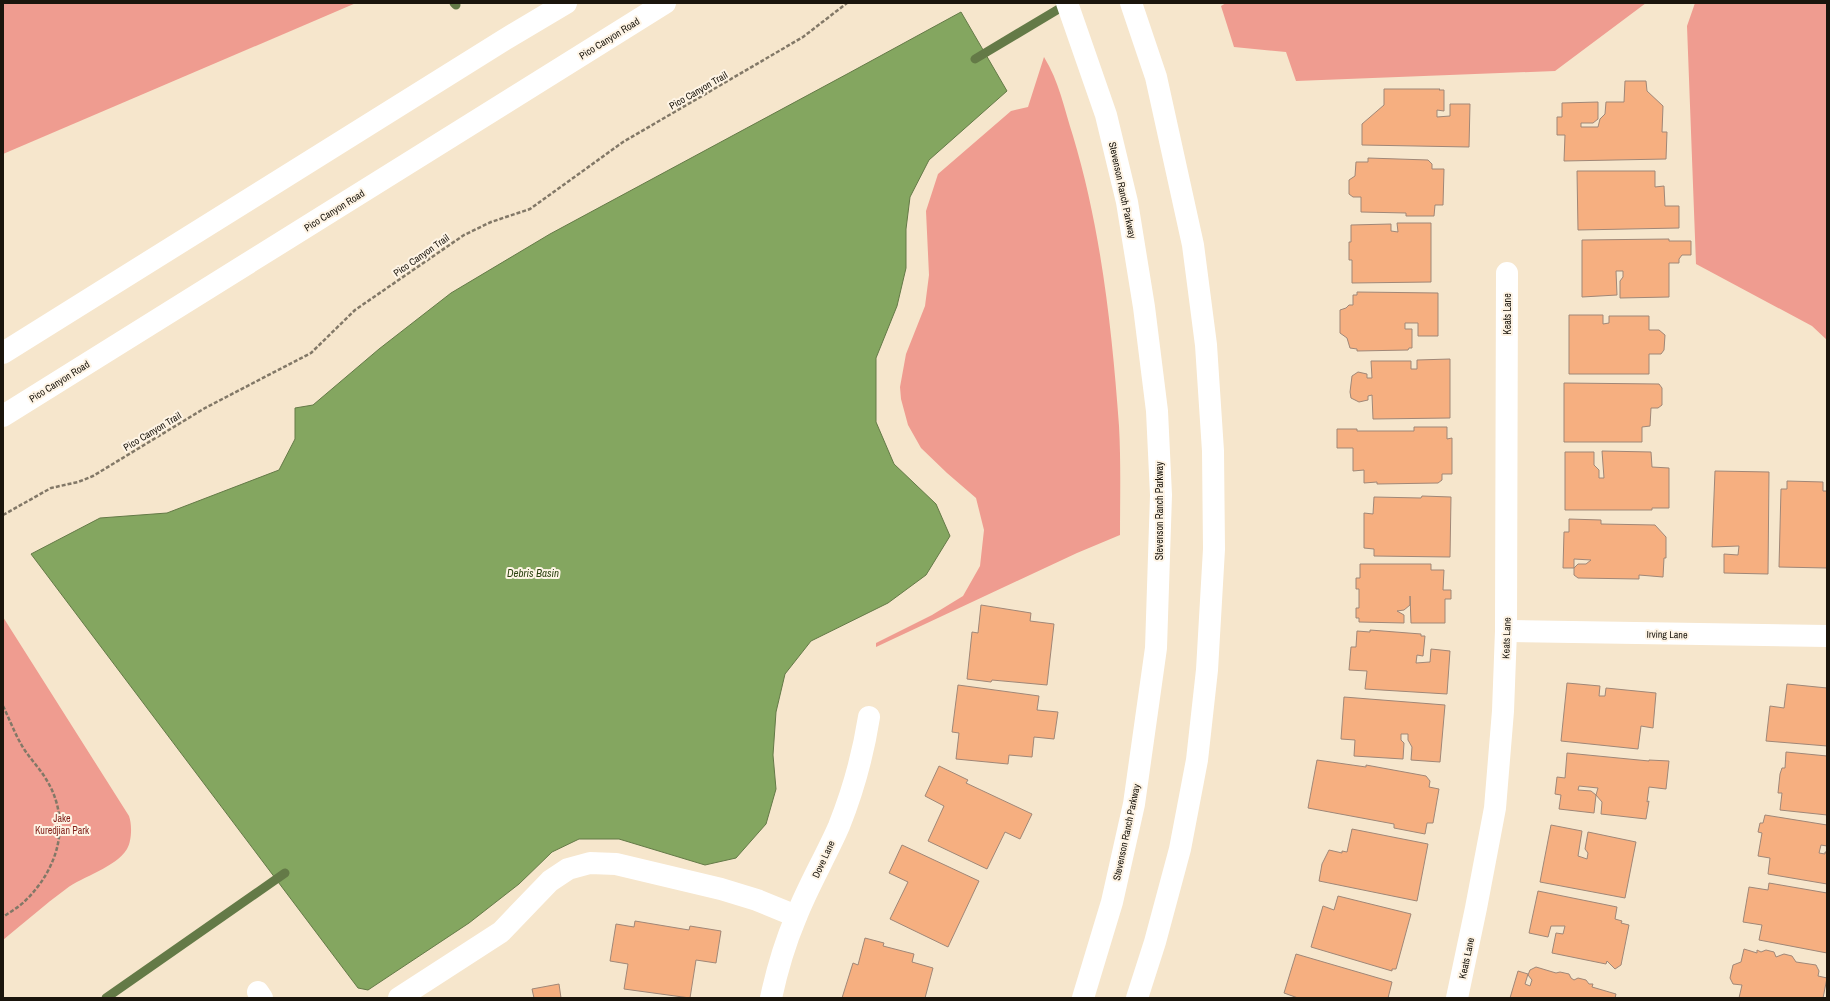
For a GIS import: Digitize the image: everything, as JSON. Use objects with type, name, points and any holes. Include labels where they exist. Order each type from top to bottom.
[{"type":"main road","points":[[3,354],[504,40],[566,3]]},
{"type":"main road","name":"Pico Canyon Road","points":[[3,416],[665,3]]},
{"type":"main road","name":"Stevenson Ranch Parkway","points":[[1067,3],[1106,115],[1127,202],[1144,308],[1157,411],[1161,495],[1156,648],[1134,804],[1112,902],[1091,976],[1083,998]]},
{"type":"main road","points":[[1131,3],[1156,77],[1193,246],[1206,345],[1213,451],[1214,549],[1207,670],[1197,760],[1180,849],[1155,942],[1137,998]]},
{"type":"main road","name":"Keats Lane","points":[[1457,998],[1495,808],[1503,711],[1506,631],[1507,273]]},
{"type":"main road","name":"Irving Lane","points":[[1506,631],[1827,636]]},
{"type":"main road","name":"Dove Lane","points":[[771,998],[780,959],[796,916],[839,826],[854,785],[863,751],[868,717]]},
{"type":"main road","points":[[399,998],[502,932],[550,880],[568,870],[590,863],[616,864],[714,887],[757,900],[796,916]]},
{"type":"path","name":"Pico Canyon Trail","points":[[3,514],[51,488],[78,482],[94,476],[205,408],[311,353],[355,310],[464,236],[491,222],[530,209],[623,142],[803,37],[847,3]]},
{"type":"path","points":[[3,706],[21,744],[47,780],[59,807],[61,821],[60,841],[45,876],[25,901],[3,918]]},
{"type":"green space","points":[[3,3],[356,3],[3,154]]},
{"type":"green space","points":[[1226,3],[1646,3],[1555,71],[1296,81],[1286,52],[1234,47],[1221,6]]},
{"type":"green space","points":[[1695,3],[1827,3],[1827,340],[1812,326],[1696,264],[1687,26]]},
{"type":"green space","points":[[1044,57],[1054,76],[1061,95],[1083,171],[1104,280],[1113,353],[1119,426],[1120,535],[1077,553],[876,647],[876,643],[932,615],[963,596],[980,566],[984,530],[976,498],[921,448],[908,425],[901,399],[900,387],[906,354],[925,306],[929,275],[926,211],[938,174],[1011,111],[1028,107]]},
{"type":"green space","name":"Jake Kuredjian Park","points":[[3,617],[129,816],[131,837],[129,846],[122,856],[107,867],[73,884],[3,940]]},
{"type":"water","name":"Debris Basin","points":[[961,12],[1007,91],[929,160],[910,197],[906,229],[906,268],[897,306],[876,358],[876,422],[894,464],[936,504],[950,536],[926,575],[888,603],[811,641],[785,674],[776,712],[773,755],[776,789],[766,824],[736,858],[705,865],[619,839],[579,839],[552,852],[519,884],[469,923],[368,990],[358,988],[31,554],[100,518],[167,513],[279,470],[295,439],[295,408],[313,405],[379,349],[451,293],[550,234]]},
{"type":"building","points":[[1625,81],[1646,81],[1647,91],[1663,106],[1662,132],[1667,132],[1666,159],[1564,161],[1565,135],[1557,135],[1557,117],[1562,117],[1562,103],[1598,102],[1598,119],[1593,123],[1581,123],[1581,127],[1598,127],[1600,119],[1605,114],[1606,102],[1624,102]]},
{"type":"building","points":[[1384,89],[1444,90],[1444,111],[1437,110],[1437,117],[1450,116],[1450,104],[1470,104],[1469,147],[1362,145],[1362,124],[1384,105]]},
{"type":"building","points":[[1368,158],[1428,160],[1432,164],[1432,169],[1444,169],[1443,205],[1435,205],[1434,216],[1406,216],[1406,213],[1361,212],[1361,197],[1353,197],[1349,194],[1349,180],[1355,176],[1356,162],[1368,162]]},
{"type":"building","points":[[1577,171],[1655,171],[1655,187],[1664,186],[1665,206],[1679,206],[1679,228],[1578,230]]},
{"type":"building","points":[[1397,223],[1431,223],[1431,282],[1352,283],[1352,260],[1349,260],[1351,225],[1391,224],[1391,231],[1398,232]]},
{"type":"building","points":[[1669,239],[1669,241],[1691,241],[1691,255],[1682,255],[1679,259],[1679,263],[1669,263],[1669,297],[1620,298],[1620,281],[1623,277],[1623,271],[1616,271],[1617,295],[1582,297],[1582,240]]},
{"type":"building","points":[[1357,292],[1438,293],[1438,336],[1418,336],[1418,323],[1405,323],[1405,329],[1412,329],[1412,348],[1409,348],[1408,350],[1357,351],[1357,349],[1350,348],[1347,338],[1340,333],[1340,310],[1349,305],[1353,305],[1353,295],[1357,295]]},
{"type":"building","points":[[1569,315],[1603,315],[1603,324],[1609,323],[1609,316],[1649,316],[1649,330],[1659,330],[1665,335],[1664,350],[1661,354],[1649,354],[1649,374],[1569,374]]},
{"type":"building","points":[[1450,359],[1450,418],[1373,419],[1372,395],[1368,396],[1368,400],[1359,402],[1351,398],[1350,392],[1352,376],[1358,372],[1367,374],[1367,378],[1372,378],[1371,361],[1411,361],[1411,369],[1417,369],[1417,360]]},
{"type":"building","points":[[1564,383],[1659,384],[1662,388],[1662,405],[1658,408],[1651,408],[1650,426],[1642,427],[1642,442],[1564,442]]},
{"type":"building","points":[[1414,427],[1447,427],[1447,439],[1452,438],[1452,474],[1442,474],[1442,480],[1438,483],[1364,483],[1364,470],[1353,471],[1353,448],[1337,448],[1337,429],[1357,429],[1357,431],[1414,431]]},
{"type":"building","points":[[1602,451],[1651,452],[1652,467],[1669,468],[1669,508],[1652,508],[1652,510],[1565,510],[1565,452],[1594,452],[1594,465],[1599,470],[1599,478],[1604,478]]},
{"type":"building","points":[[1715,471],[1769,472],[1768,574],[1724,573],[1724,554],[1738,555],[1739,546],[1712,547]]},
{"type":"building","points":[[1787,481],[1823,482],[1823,491],[1827,491],[1827,568],[1779,567],[1781,489],[1787,489]]},
{"type":"building","points":[[1422,496],[1451,497],[1450,557],[1374,556],[1374,549],[1364,548],[1364,513],[1373,514],[1374,497],[1421,498]]},
{"type":"building","points":[[1569,519],[1601,520],[1601,524],[1655,525],[1666,537],[1666,558],[1664,558],[1663,577],[1639,575],[1639,579],[1578,578],[1574,575],[1574,568],[1563,568],[1564,532],[1569,532]],"holes":[[[1574,559],[1591,560],[1586,564],[1578,564],[1574,568]]]},
{"type":"building","points":[[1360,564],[1431,564],[1431,570],[1444,570],[1443,590],[1451,590],[1451,599],[1445,599],[1445,623],[1411,623],[1410,596],[1410,605],[1404,610],[1397,611],[1404,615],[1404,623],[1359,622],[1359,618],[1356,618],[1356,608],[1359,608],[1359,589],[1356,589],[1356,578],[1360,578]]},
{"type":"building","points":[[981,605],[1031,613],[1030,621],[1054,624],[1047,685],[967,679],[972,632],[978,633]]},
{"type":"building","points":[[1370,630],[1421,634],[1421,636],[1425,636],[1423,656],[1417,655],[1416,663],[1430,662],[1431,649],[1450,651],[1447,694],[1365,689],[1367,671],[1349,670],[1351,647],[1356,647],[1357,631],[1370,632]]},
{"type":"building","points":[[1567,683],[1600,686],[1599,696],[1605,696],[1606,688],[1656,693],[1653,728],[1641,726],[1638,749],[1561,741]]},
{"type":"building","points":[[1787,684],[1827,688],[1827,746],[1766,741],[1770,706],[1784,708]]},
{"type":"building","points":[[958,685],[1039,696],[1037,710],[1058,712],[1054,739],[1034,737],[1032,757],[1009,755],[1008,764],[956,759],[959,733],[952,732]]},
{"type":"building","points":[[1344,697],[1445,705],[1440,762],[1411,760],[1412,747],[1408,740],[1408,734],[1401,734],[1401,740],[1404,743],[1403,759],[1354,756],[1355,740],[1341,739]]},
{"type":"building","points":[[1786,752],[1827,756],[1827,815],[1780,810],[1782,793],[1778,793],[1780,774],[1782,768],[1785,768]]},
{"type":"building","points":[[1567,753],[1649,761],[1669,761],[1666,789],[1649,787],[1647,802],[1649,801],[1646,819],[1601,814],[1602,802],[1596,795],[1594,813],[1559,809],[1561,795],[1555,794],[1557,777],[1565,778]],"holes":[[[1579,786],[1598,788],[1596,795],[1591,791],[1578,790]]]},
{"type":"building","points":[[1317,760],[1366,767],[1366,765],[1426,776],[1430,781],[1429,787],[1439,789],[1433,823],[1427,823],[1425,834],[1394,828],[1394,824],[1308,808]]},
{"type":"building","points":[[939,766],[968,780],[966,783],[1032,814],[1020,839],[1005,832],[987,869],[928,841],[944,806],[925,796]]},
{"type":"building","points":[[1765,815],[1827,825],[1827,846],[1821,845],[1819,853],[1825,854],[1825,852],[1827,852],[1827,884],[1768,874],[1770,858],[1758,856],[1762,833],[1758,832],[1760,823],[1763,823]]},
{"type":"building","points":[[1551,825],[1582,831],[1578,856],[1587,859],[1588,853],[1585,849],[1588,832],[1636,842],[1625,898],[1540,882]]},
{"type":"building","points":[[1352,829],[1428,844],[1417,901],[1319,881],[1322,864],[1329,850],[1342,853],[1342,851],[1347,852]]},
{"type":"building","points":[[902,845],[979,881],[948,947],[890,919],[908,882],[889,873]]},
{"type":"building","points":[[1769,883],[1827,893],[1827,953],[1759,940],[1762,925],[1743,922],[1749,887],[1768,890]]},
{"type":"building","points":[[1538,891],[1617,907],[1615,919],[1622,921],[1621,923],[1629,925],[1621,965],[1615,969],[1607,961],[1606,964],[1552,953],[1556,933],[1563,934],[1565,926],[1551,926],[1548,937],[1529,933]]},
{"type":"building","points":[[1338,896],[1411,914],[1396,969],[1392,969],[1392,971],[1311,947],[1323,906],[1334,910]]},
{"type":"building","points":[[635,921],[689,930],[690,926],[721,931],[716,963],[696,960],[690,998],[624,989],[628,964],[610,961],[616,924],[634,927]]},
{"type":"building","points":[[865,938],[884,943],[883,946],[914,954],[912,962],[933,968],[925,998],[842,998],[853,963],[858,965]]},
{"type":"building","points":[[1744,949],[1757,953],[1757,950],[1761,952],[1766,950],[1774,952],[1776,957],[1784,954],[1792,956],[1796,962],[1816,965],[1819,971],[1818,976],[1827,978],[1823,998],[1739,998],[1742,985],[1733,984],[1730,978],[1733,965],[1741,962]]},
{"type":"building","points":[[1296,954],[1392,982],[1388,998],[1298,998],[1284,993]]},
{"type":"building","points":[[1536,967],[1556,973],[1560,972],[1569,974],[1574,980],[1578,978],[1586,980],[1589,984],[1593,984],[1592,987],[1616,994],[1615,998],[1510,998],[1518,971],[1528,974],[1525,984],[1530,986],[1532,980],[1528,975],[1530,970]]},
{"type":"building","points":[[559,984],[561,998],[534,998],[532,989]]},
{"type":"waterway","points":[[975,59],[1067,4]]},
{"type":"waterway","points":[[106,998],[285,873]]}]
